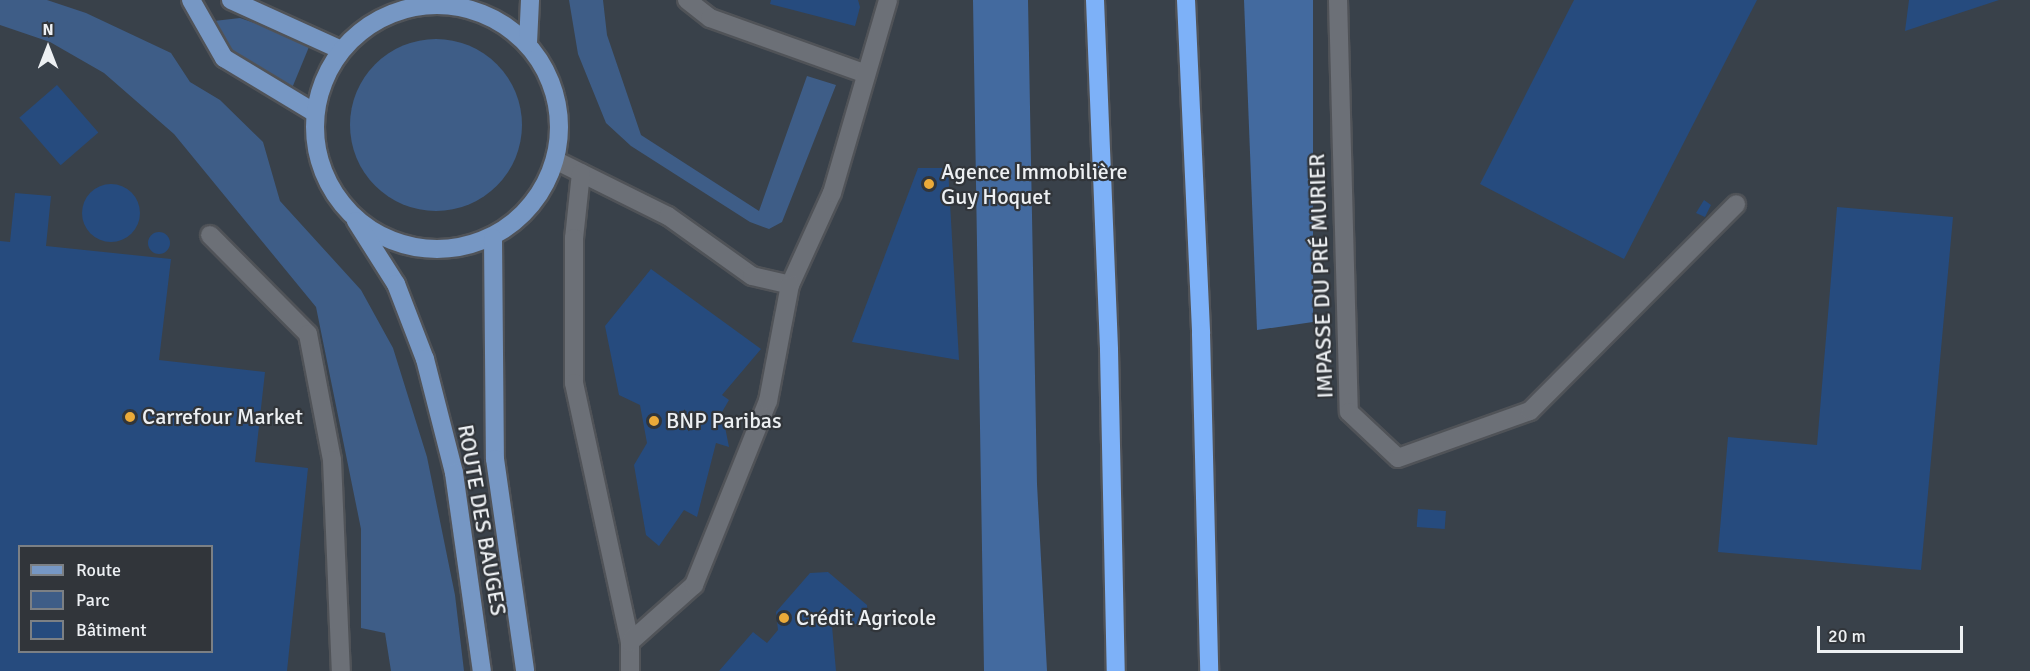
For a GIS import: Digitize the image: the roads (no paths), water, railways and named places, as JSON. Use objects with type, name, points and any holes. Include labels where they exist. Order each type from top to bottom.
[{"type":"highway","points":[[1095,0],[1109,350],[1116,671]]},
{"type":"highway","points":[[1186,0],[1201,334],[1209,671]]},
{"type":"main road","points":[[191,0],[224,58],[315,112]]},
{"type":"main road","points":[[231,0],[341,50]]},
{"type":"main road","points":[[353,218],[395,243],[445,250],[493,238],[532,207],[557,161],[562,119],[551,79],[528,43],[530,0]]},
{"type":"main road","name":"ROUTE DES BAUGES","points":[[482,671],[454,473],[425,359],[396,284],[353,218],[329,187],[316,151],[315,112],[324,79],[341,50],[372,22],[411,3],[452,4],[494,17],[528,43]]},
{"type":"main road","name":"ROUTE DES BAUGES","points":[[493,238],[495,459],[525,671]]},
{"type":"street","points":[[687,0],[710,18],[866,74]]},
{"type":"street","points":[[630,642],[694,585],[768,401],[790,285],[832,193],[888,0]]},
{"type":"street","name":"IMPASSE DU PRÉ MURIER","points":[[1338,0],[1349,412],[1398,458],[1530,411],[1736,204]]},
{"type":"street","points":[[557,161],[668,216],[752,276],[790,285]]},
{"type":"street","points":[[581,173],[574,238],[574,383],[630,642],[630,671]]},
{"type":"street","points":[[210,235],[308,334],[332,460],[341,671]]},
{"type":"place","name":"Agence Immobilière Guy Hoquet","points":[[929,184]]},
{"type":"place","name":"Carrefour Market","points":[[130,417]]},
{"type":"place","name":"BNP Paribas","points":[[654,421]]},
{"type":"place","name":"Crédit Agricole","points":[[784,618]]}]
